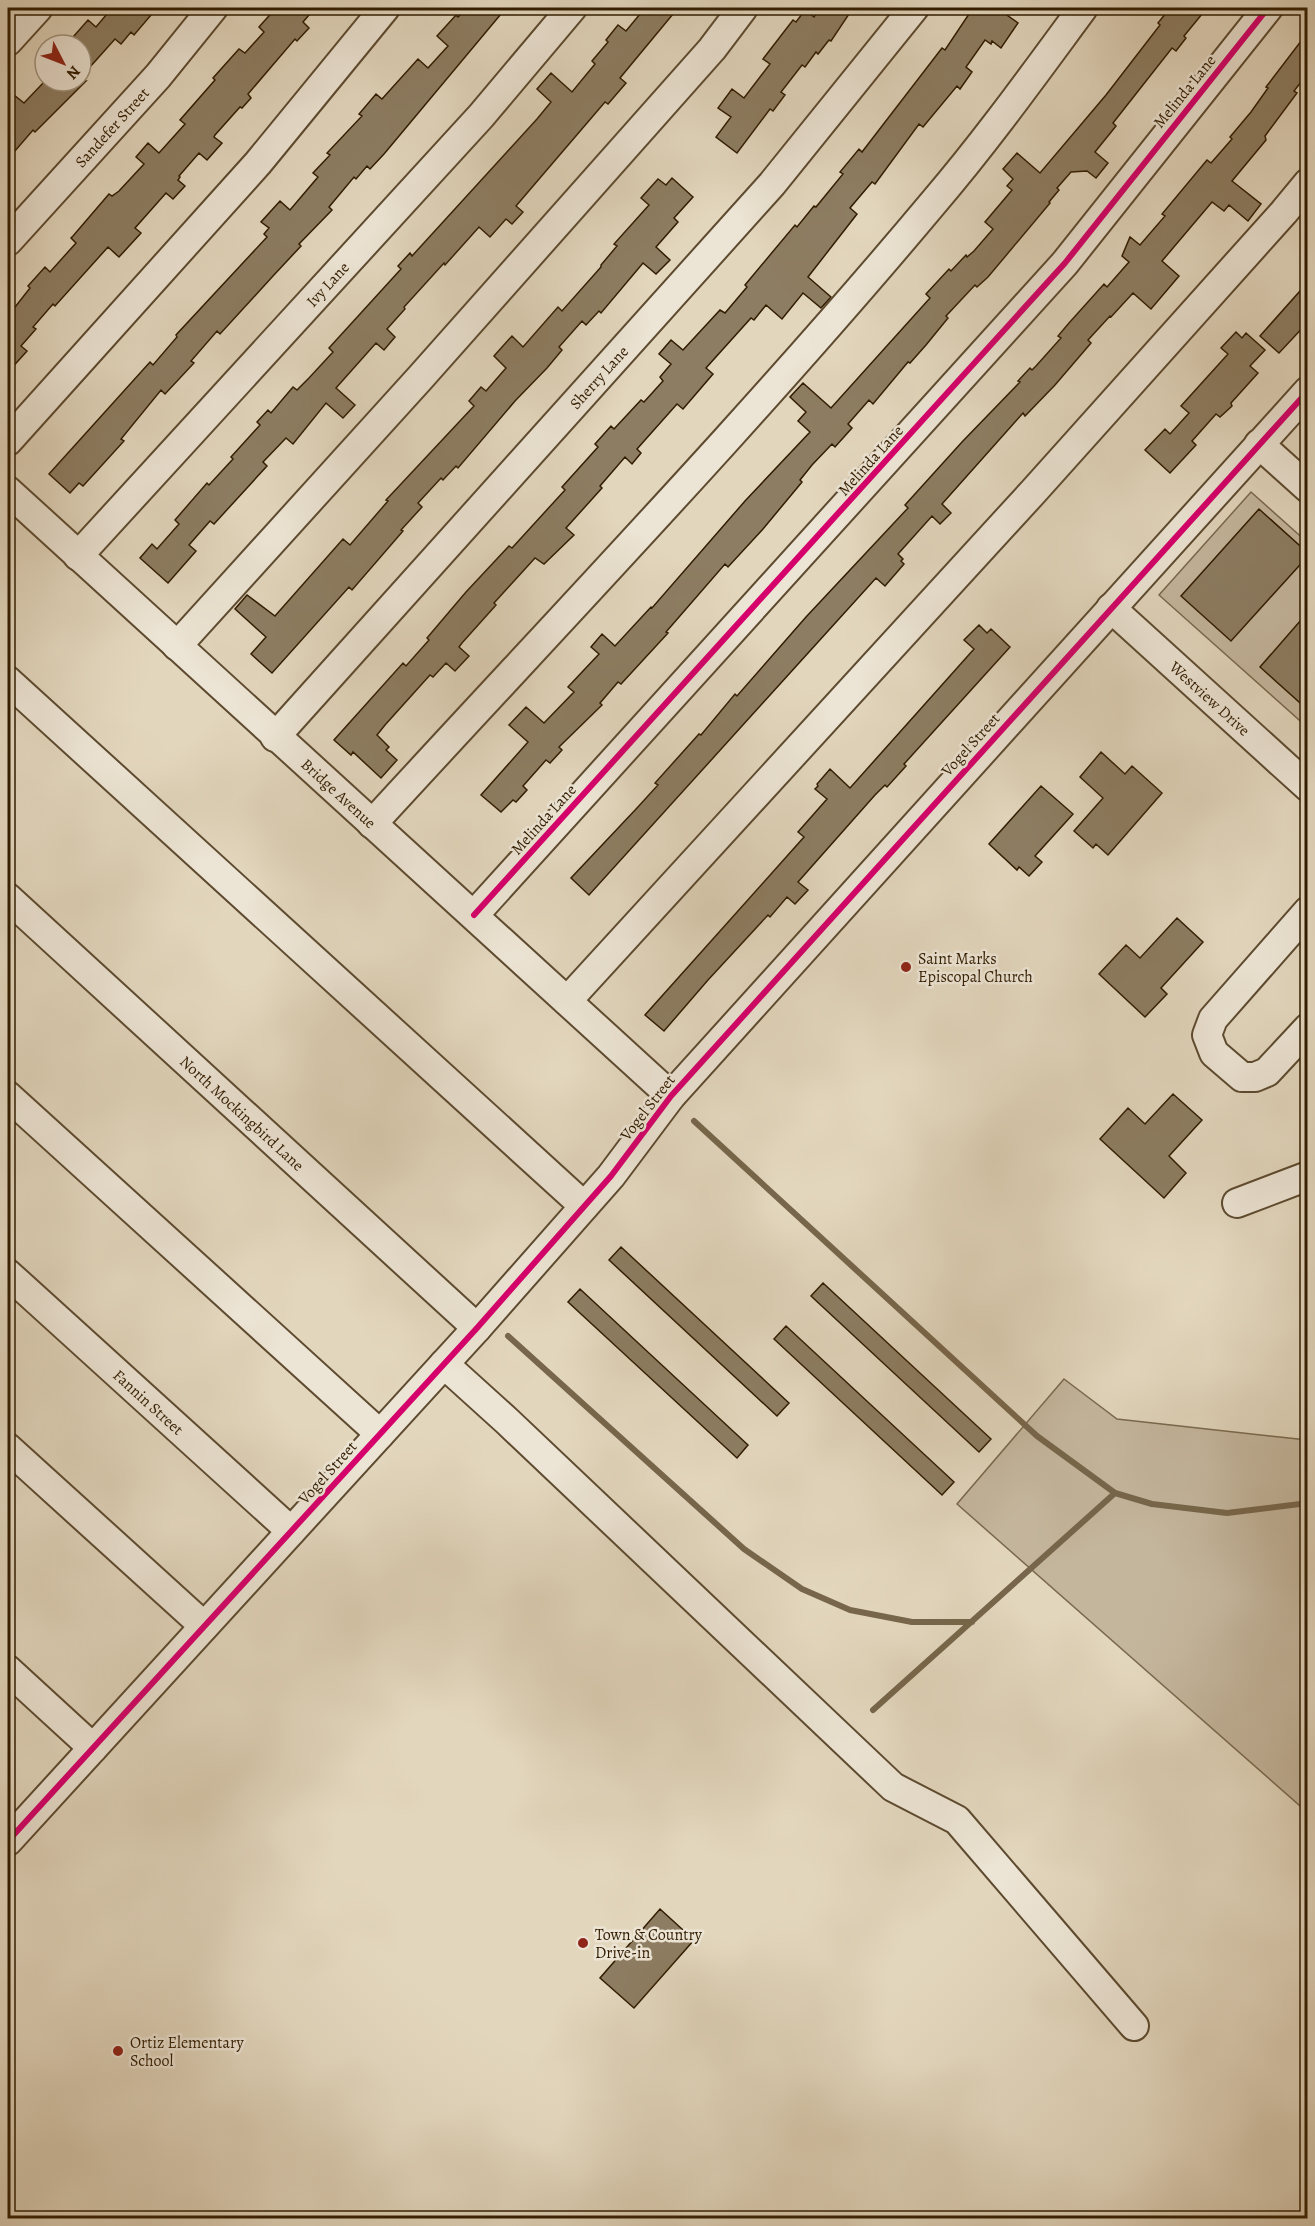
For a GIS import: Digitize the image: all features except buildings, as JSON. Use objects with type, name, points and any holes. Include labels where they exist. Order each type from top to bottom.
[{"type":"street","points":[[8,41],[38,8]]},
{"type":"street","name":"Sandefer Street","points":[[8,241],[158,76],[213,8]]},
{"type":"street","points":[[8,441],[258,164],[385,8]]},
{"type":"street","name":"Ivy Lane","points":[[78,556],[481,116],[572,8]]},
{"type":"street","points":[[177,646],[420,378],[712,49],[743,8]]},
{"type":"street","name":"Sherry Lane","points":[[275,737],[772,184],[914,8]]},
{"type":"street","points":[[372,824],[755,407],[935,201],[1083,8]]},
{"type":"street","name":"Melinda Lane","points":[[474,915],[1065,263],[1268,8]]},
{"type":"street","points":[[567,1001],[1033,492],[1308,183]]},
{"type":"street","name":"Vogel Street","points":[[8,1841],[477,1328],[611,1176],[671,1096],[1308,391]]},
{"type":"street","points":[[1259,444],[1308,488]]},
{"type":"street","name":"Bridge Avenue","points":[[8,491],[671,1096]]},
{"type":"street","name":"Westview Drive","points":[[1111,608],[1308,787]]},
{"type":"street","points":[[8,681],[584,1206]]},
{"type":"street","name":"North Mockingbird Lane","points":[[8,898],[477,1328]]},
{"type":"street","points":[[1308,911],[1213,1019],[1207,1035],[1214,1053],[1242,1077],[1255,1077],[1268,1072],[1308,1028]]},
{"type":"street","points":[[8,1096],[380,1434]]},
{"type":"street","points":[[1237,1203],[1308,1176]]},
{"type":"street","name":"Fannin Street","points":[[8,1274],[291,1531]]},
{"type":"street","points":[[444,1364],[893,1787],[957,1820],[1134,2026]]},
{"type":"street","points":[[8,1448],[204,1626]]},
{"type":"street","points":[[8,1670],[93,1748]]},
{"type":"shaded area","points":[[1251,492],[1307,542],[1307,727],[1159,595]]},
{"type":"shaded area","points":[[1064,1379],[1117,1419],[1307,1440],[1307,1812],[957,1504]]},
{"type":"waterway","points":[[694,1121],[1037,1436],[1115,1493],[1152,1504],[1227,1513],[1308,1503]]},
{"type":"waterway","points":[[508,1336],[744,1549],[802,1589],[850,1610],[912,1622],[972,1622]]},
{"type":"waterway","points":[[873,1710],[1115,1493]]},
{"type":"cycle path","points":[[474,915],[1065,263],[1268,8]]},
{"type":"cycle path","points":[[8,1841],[477,1328],[611,1176],[671,1096],[1308,391]]},
{"type":"place","name":"Saint Marks Episcopal Church","points":[[906,967]]},
{"type":"place","name":"Town & Country Drive-in","points":[[583,1943]]},
{"type":"place","name":"Ortiz Elementary School","points":[[118,2051]]}]
